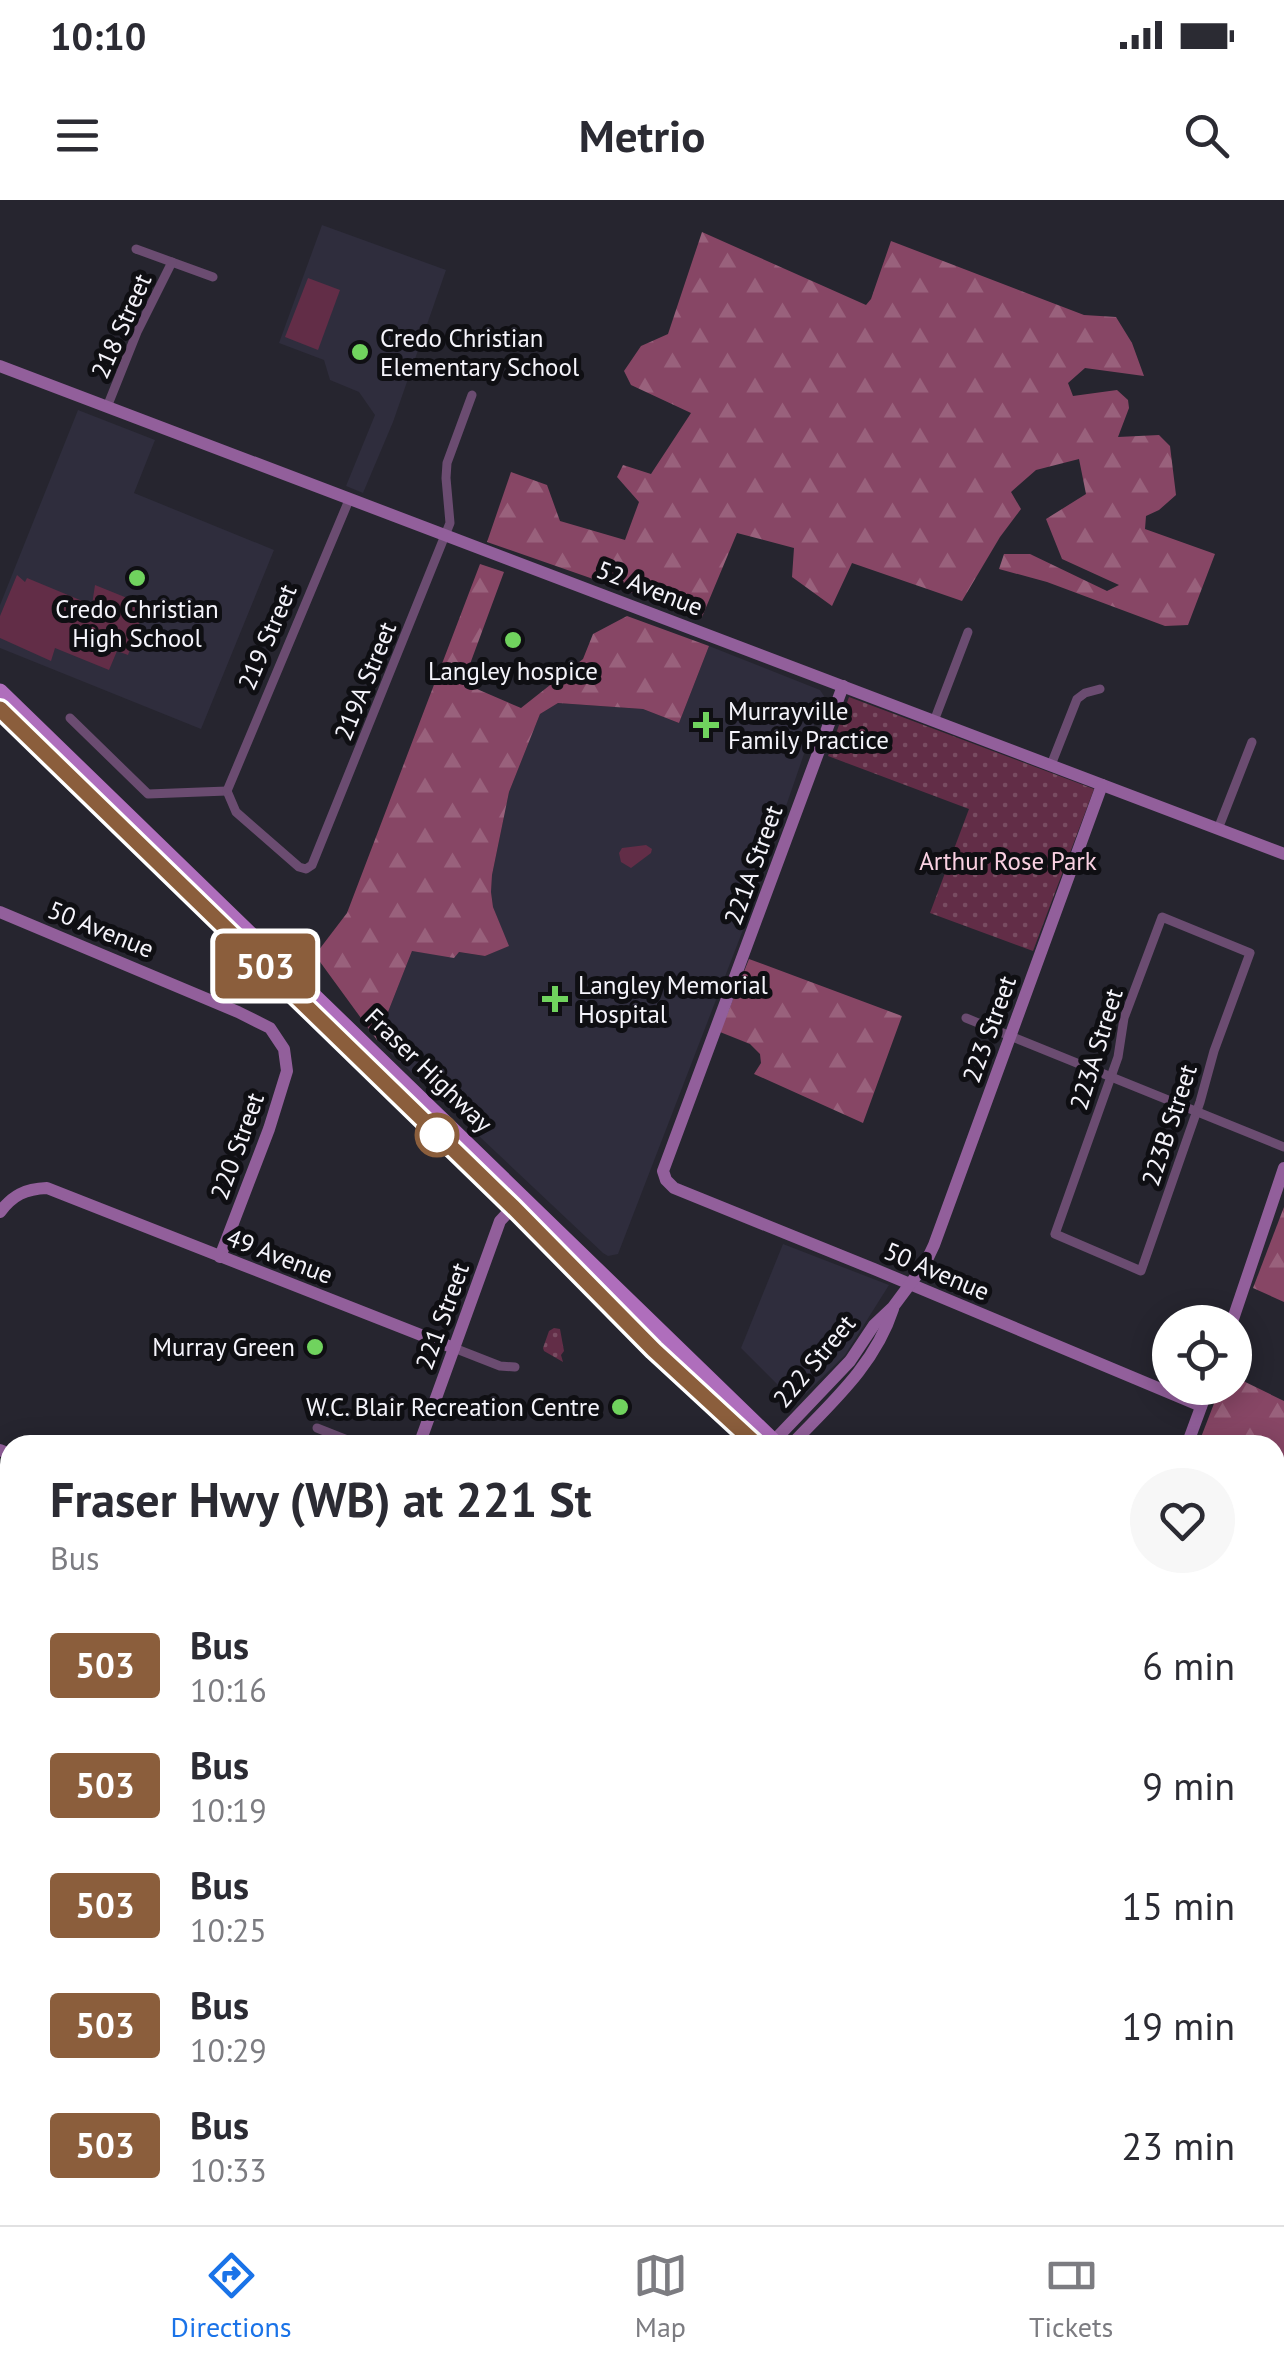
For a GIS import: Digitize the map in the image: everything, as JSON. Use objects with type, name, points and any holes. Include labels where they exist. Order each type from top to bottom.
[{"type":"main road","name":"Fraser Highway","points":[[0,691],[769,1435]]},
{"type":"main road","name":"Fraser Highway","points":[[0,709],[513,1207],[654,1350],[746,1435]]},
{"type":"street","points":[[136,249],[213,277]]},
{"type":"street","name":"218 Street","points":[[107,407],[137,332],[172,262]]},
{"type":"street","name":"52 Avenue","points":[[0,366],[1284,854]]},
{"type":"street","name":"219A Street","points":[[227,791],[236,812],[299,867],[306,870],[312,865],[446,536],[451,514],[447,463],[472,395]]},
{"type":"street","name":"219 Street","points":[[227,791],[349,500]]},
{"type":"street","points":[[934,720],[968,632]]},
{"type":"street","name":"221A Street","points":[[664,1171],[843,686]]},
{"type":"street","points":[[1051,765],[1077,698],[1100,690]]},
{"type":"street","points":[[70,718],[148,794],[227,791]]},
{"type":"street","points":[[1218,829],[1252,742]]},
{"type":"street","name":"223 Street","points":[[909,1285],[934,1245],[1102,784]]},
{"type":"street","name":"50 Avenue","points":[[0,912],[238,1012],[270,1028],[284,1049]]},
{"type":"street","name":"223A Street","points":[[1056,1234],[1118,1057],[1124,1018],[1162,917],[1203,934]]},
{"type":"street","name":"223B Street","points":[[1056,1234],[1141,1271],[1250,952],[1203,934]]},
{"type":"street","points":[[966,1018],[1284,1147]]},
{"type":"street","name":"220 Street","points":[[220,1257],[287,1070],[284,1049]]},
{"type":"street","points":[[1238,1305],[1284,1168]]},
{"type":"street","name":"50 Avenue","points":[[664,1171],[674,1188],[1202,1406]]},
{"type":"street","name":"49 Avenue","points":[[0,1212],[10,1199],[29,1189],[47,1188],[500,1366],[515,1367]]},
{"type":"street","name":"221 Street","points":[[423,1435],[500,1222],[513,1207]]},
{"type":"street","name":"222 Street","points":[[786,1435],[909,1285]]},
{"type":"street","points":[[1191,1435],[1202,1406]]},
{"type":"street","points":[[317,1428],[335,1435]]},
{"type":"shaded area","name":"Credo Christian Elementary School","points":[[322,225],[446,270],[393,422],[363,493],[346,486],[375,415],[359,392],[330,380],[324,360],[279,343]]},
{"type":"shaded area","name":"Credo Christian High School","points":[[78,410],[155,440],[134,493],[274,550],[201,729],[0,648],[0,605]]},
{"type":"shaded area","name":"Langley Memorial Hospital","points":[[709,646],[820,690],[824,696],[746,922],[618,1254],[608,1256],[377,1040],[412,951],[454,957],[458,952],[485,956],[508,946],[493,907],[492,875],[509,792],[540,714],[558,703],[643,709],[679,723]]},
{"type":"shaded area","points":[[783,1244],[889,1285],[845,1355],[796,1403],[741,1348]]},
{"type":"green space","points":[[702,232],[866,305],[891,241],[1084,315],[1116,317],[1132,343],[1144,376],[1085,368],[1068,383],[1073,396],[1117,390],[1128,400],[1129,408],[1118,437],[1159,435],[1170,446],[1176,495],[1146,516],[1145,529],[1215,554],[1188,625],[1165,626],[1047,582],[999,569],[1004,554],[1030,554],[1107,591],[1119,585],[1062,559],[1046,519],[1086,494],[1079,459],[1036,470],[1011,492],[1021,509],[962,601],[852,563],[832,606],[792,577],[794,548],[737,533],[702,617],[487,542],[511,472],[547,485],[560,521],[625,540],[639,502],[617,477],[623,465],[651,474],[691,413],[631,385],[624,371],[641,346],[668,334]]},
{"type":"green space","points":[[308,278],[340,290],[318,350],[285,337]]},
{"type":"green space","points":[[480,564],[504,572],[463,683],[521,708],[583,659],[593,634],[627,616],[709,646],[679,723],[643,709],[558,703],[540,714],[509,792],[492,875],[493,907],[509,946],[485,956],[459,952],[454,958],[412,951],[377,1040],[315,955],[347,913]]},
{"type":"green space","points":[[17,575],[25,582],[27,578],[92,605],[95,585],[142,604],[143,613],[128,655],[117,651],[109,670],[55,648],[51,661],[0,638],[0,616]]},
{"type":"green space","name":"Arthur Rose Park","points":[[849,697],[1094,789],[1033,951],[930,913],[969,809],[828,756]]},
{"type":"green space","points":[[646,845],[651,853],[631,868],[621,862],[622,848]]},
{"type":"green space","points":[[749,959],[902,1016],[863,1123],[754,1074],[761,1063],[760,1054],[750,1044],[720,1032]]},
{"type":"green space","points":[[1284,1207],[1284,1302],[1253,1288]]},
{"type":"green space","points":[[554,1328],[560,1329],[563,1362],[543,1348]]},
{"type":"green space","points":[[1252,1385],[1284,1401],[1284,1435],[1202,1435],[1213,1405],[1252,1405]]},
{"type":"bus line","name":"503","points":[[0,709],[513,1207],[654,1350],[746,1435]]},
{"type":"place","name":"Credo Christian Elementary School","points":[[360,352]]},
{"type":"place","name":"Credo Christian High School","points":[[137,578]]},
{"type":"place","name":"Langley hospice","points":[[513,640]]},
{"type":"place","name":"Murrayville Family Practice","points":[[706,725]]},
{"type":"place","name":"Langley Memorial Hospital","points":[[555,999]]},
{"type":"place","name":"Murray Green","points":[[315,1347]]},
{"type":"place","name":"W.C. Blair Recreation Centre","points":[[620,1407]]}]
